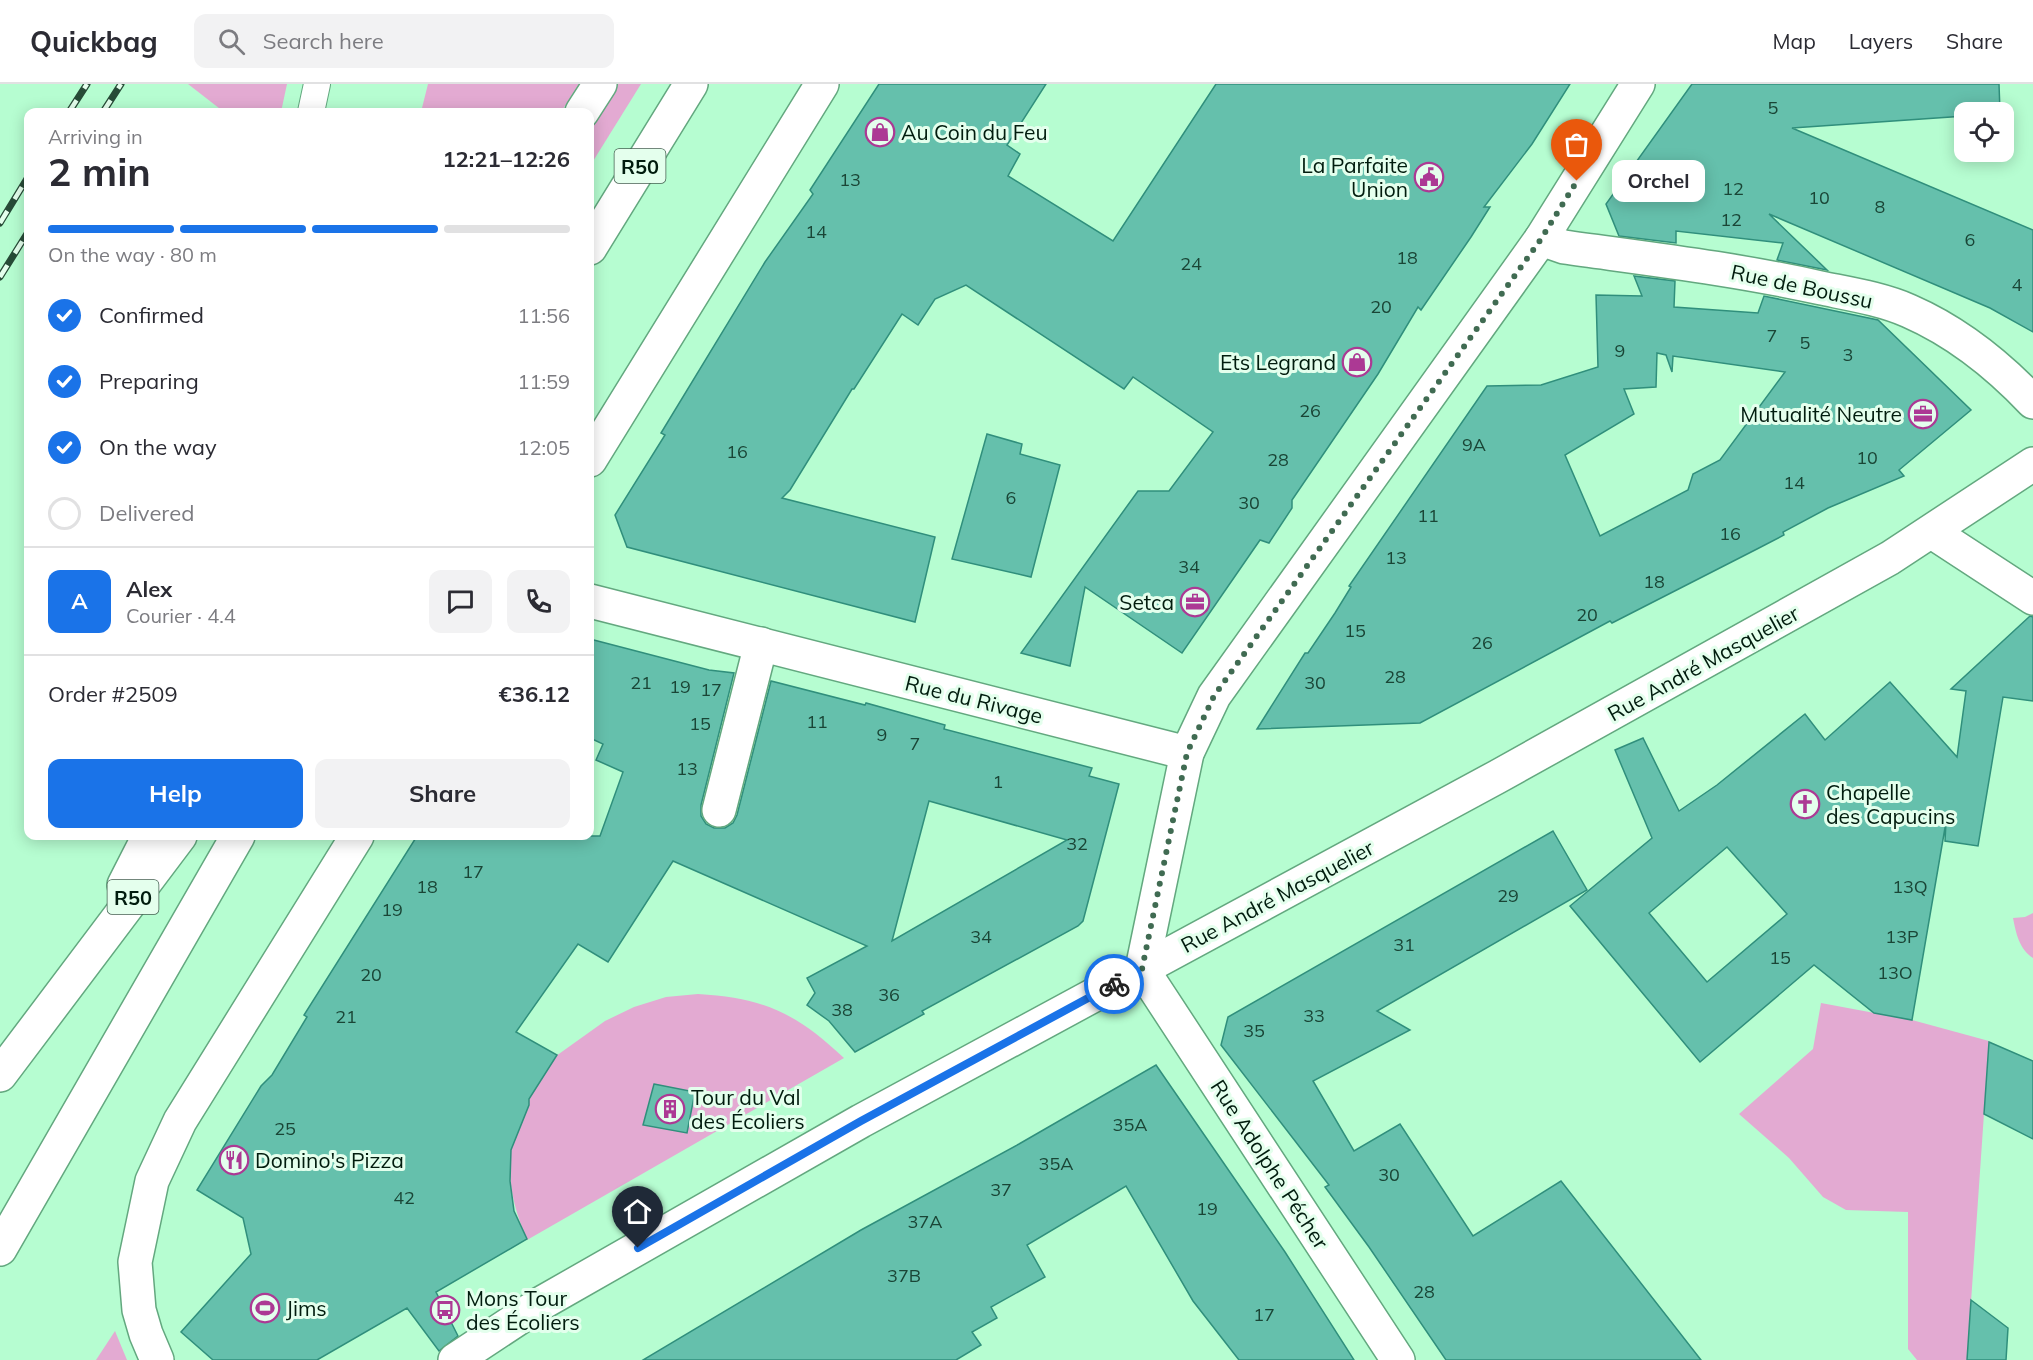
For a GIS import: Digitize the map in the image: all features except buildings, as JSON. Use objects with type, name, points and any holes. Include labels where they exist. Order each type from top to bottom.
[{"type":"main road","points":[[585,108],[600,84]]},
{"type":"main road","name":"R50","points":[[594,242],[691,84]]},
{"type":"main road","points":[[594,454],[822,84]]},
{"type":"main road","points":[[1142,969],[1187,753],[1214,696],[1541,239],[1638,84]]},
{"type":"main road","name":"Rue de Boussu","points":[[1541,239],[1564,247],[1758,274],[1855,295],[1907,310],[1958,337],[2009,377],[2033,402]]},
{"type":"main road","name":"Rue André Masquelier","points":[[455,1360],[540,1304],[861,1121],[1497,777],[1890,558],[2033,464]]},
{"type":"main road","points":[[1932,531],[2033,598]]},
{"type":"main road","name":"Rue du Rivage","points":[[594,602],[1187,753]]},
{"type":"main road","points":[[719,810],[761,644]]},
{"type":"main road","points":[[87,959],[147,840]]},
{"type":"main road","name":"R50","points":[[0,1075],[177,840]]},
{"type":"main road","points":[[0,1250],[236,840]]},
{"type":"main road","points":[[157,1360],[146,1334],[140,1310],[135,1262],[152,1181],[180,1121],[355,840]]},
{"type":"main road","name":"Rue Adolphe Pécher","points":[[1142,969],[1398,1360]]},
{"type":"lane","points":[[312,108],[317,84]]},
{"type":"shaded area","points":[[188,84],[287,84],[282,108],[219,108]]},
{"type":"shaded area","points":[[428,84],[579,84],[564,108],[422,108]]},
{"type":"shaded area","points":[[612,84],[641,84],[594,160],[594,114]]},
{"type":"shaded area","points":[[2033,913],[2033,958],[2021,945],[2013,918],[2025,917]]},
{"type":"shaded area","points":[[698,994],[742,999],[778,1011],[827,1042],[844,1058],[527,1240],[511,1184],[511,1148],[516,1131],[529,1105],[527,1102],[556,1056],[605,1021],[634,1007],[666,997]]},
{"type":"shaded area","points":[[1821,1003],[1912,1020],[1989,1041],[1967,1360],[1917,1360],[1908,1349],[1908,1212],[1846,1210],[1823,1197],[1789,1158],[1739,1114],[1813,1049]]},
{"type":"shaded area","points":[[115,1331],[127,1360],[96,1360]]},
{"type":"railway","points":[[72,108],[87,84]]},
{"type":"railway","points":[[106,108],[121,84]]},
{"type":"railway","points":[[0,223],[24,184]]},
{"type":"railway","points":[[0,277],[24,238]]},
{"type":"way so far","points":[[1114,984],[1142,969],[1187,753],[1214,696],[1541,239],[1577,181]]},
{"type":"place","name":"Au Coin du Feu","points":[[880,132]]},
{"type":"place","name":"La Parfaite Union","points":[[1429,177]]},
{"type":"place","name":"Orchel","points":[[1577,181]]},
{"type":"place","name":"Ets Legrand","points":[[1357,362]]},
{"type":"place","name":"Mutualité Neutre","points":[[1923,414]]},
{"type":"place","name":"Setca","points":[[1195,602]]},
{"type":"place","name":"Chapelle des Capucins","points":[[1805,804]]},
{"type":"place","name":"Tour du Val des Écoliers","points":[[670,1109]]},
{"type":"place","name":"Domino's Pizza","points":[[234,1160]]},
{"type":"place","name":"Jims","points":[[265,1308]]},
{"type":"place","name":"Mons Tour des Écoliers","points":[[445,1310]]},
{"type":"route","points":[[638,1248],[861,1121],[1114,984]]}]
